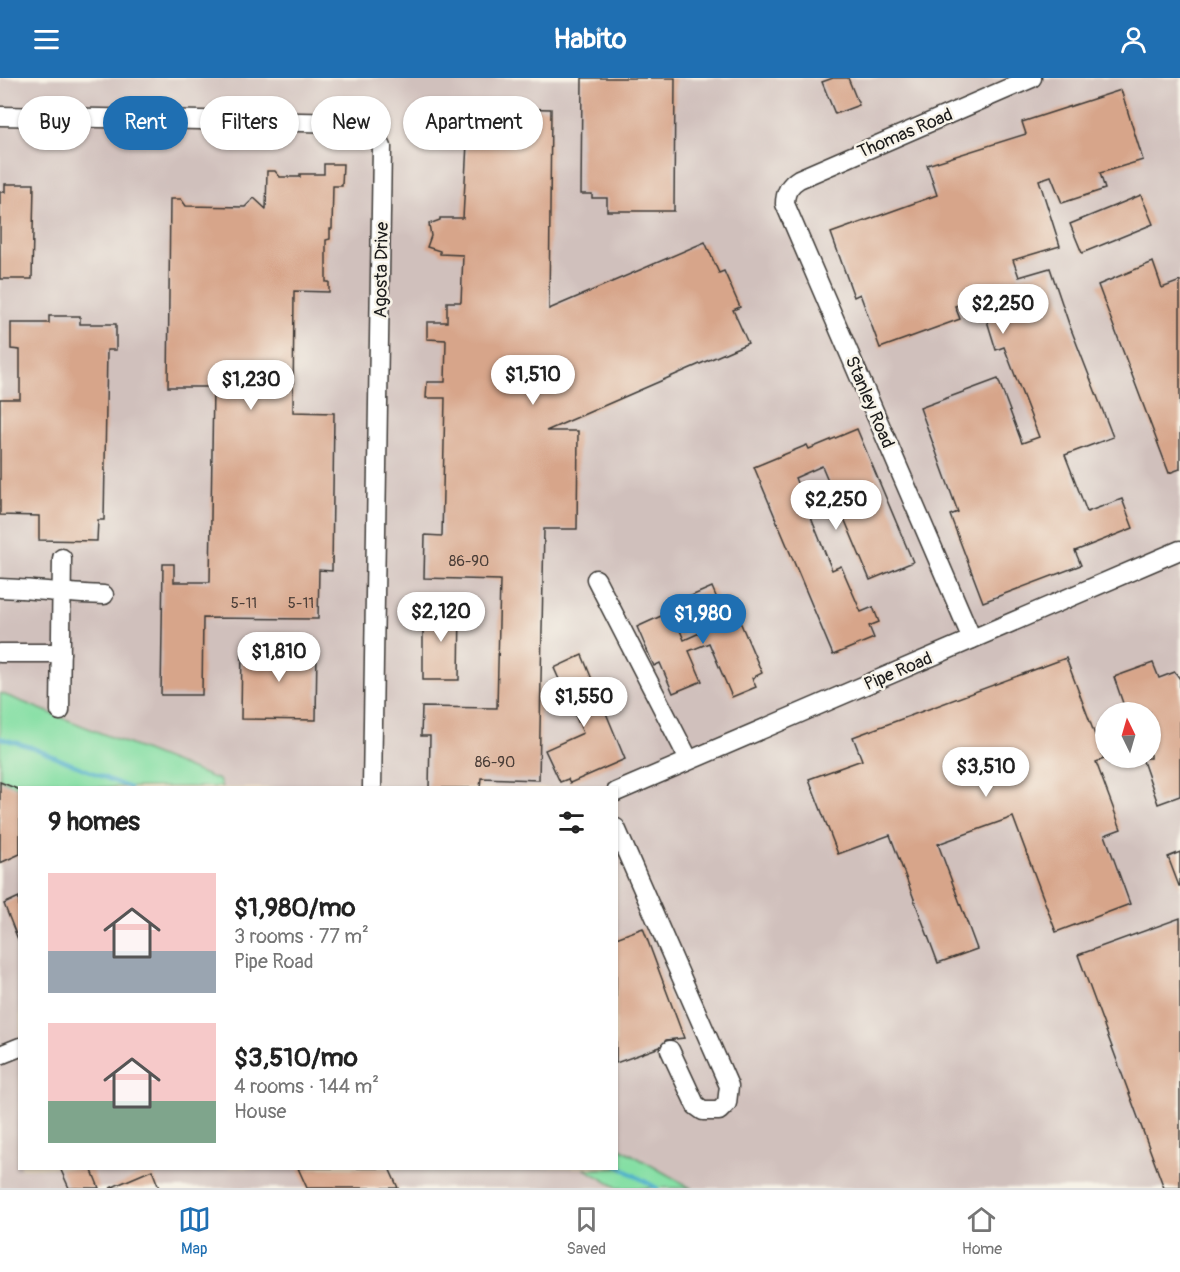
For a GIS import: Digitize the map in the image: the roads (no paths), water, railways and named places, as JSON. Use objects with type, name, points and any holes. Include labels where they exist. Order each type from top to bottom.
[{"type":"street","name":"Thomas Road","points":[[785,196],[792,183],[799,179],[1032,78]]},
{"type":"street","name":"Agosta Drive","points":[[0,116],[352,123],[368,127],[377,135],[382,147],[382,170],[372,786]]},
{"type":"street","name":"Stanley Road","points":[[785,196],[785,204],[972,639]]},
{"type":"street","name":"Pipe Road","points":[[618,791],[1180,550]]},
{"type":"street","points":[[60,711],[62,558]]},
{"type":"street","points":[[596,579],[689,760]]},
{"type":"street","points":[[0,588],[34,589],[62,594],[104,595]]},
{"type":"street","points":[[0,653],[61,653]]},
{"type":"street","points":[[618,833],[729,1086],[727,1103],[719,1110],[703,1111],[696,1106],[670,1050]]},
{"type":"street","points":[[0,1055],[18,1048]]},
{"type":"waterway","points":[[0,738],[31,747],[125,786]]},
{"type":"waterway","points":[[618,1166],[657,1188]]}]
